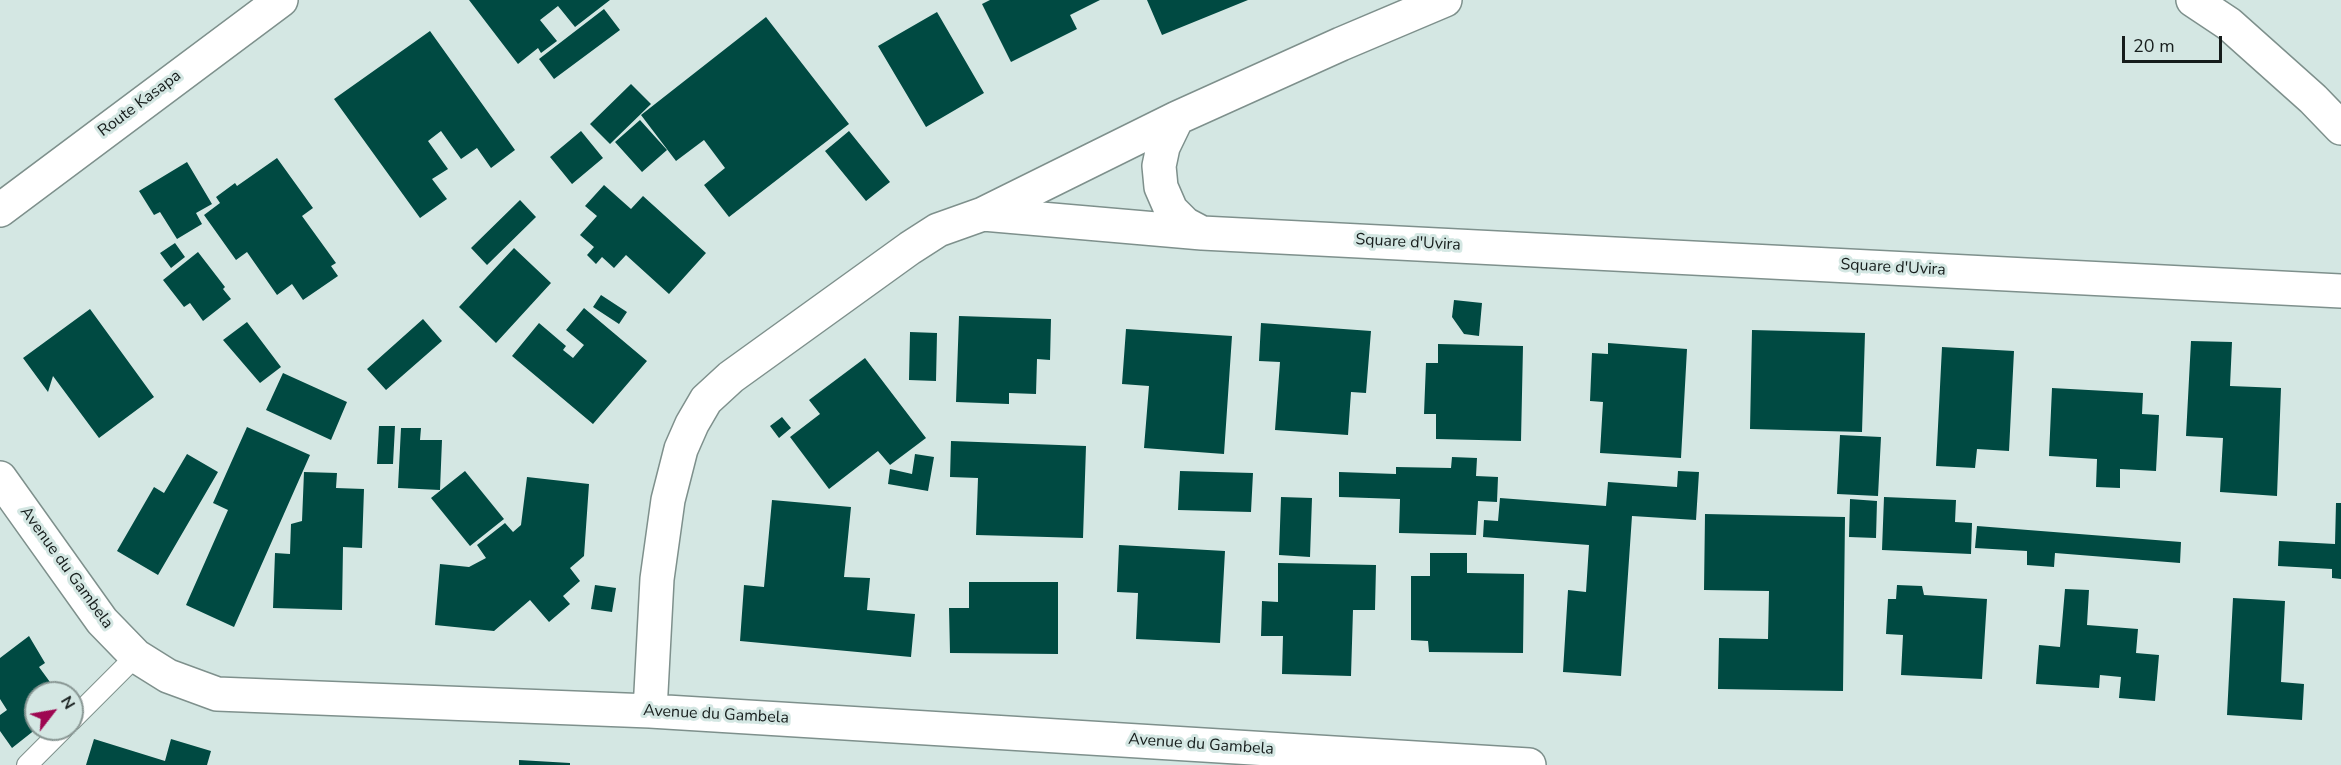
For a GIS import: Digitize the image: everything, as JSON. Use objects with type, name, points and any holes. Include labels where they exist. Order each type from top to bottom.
[{"type":"street","name":"Route Kasapa","points":[[0,210],[281,0]]},
{"type":"street","points":[[650,711],[657,579],[668,500],[681,449],[706,400],[755,359],[938,230],[983,214],[1178,118],[1445,0]]},
{"type":"street","points":[[2193,0],[2229,24],[2313,99],[2341,128]]},
{"type":"street","points":[[1178,118],[1163,147],[1159,166],[1161,187],[1171,210],[1185,224],[1202,233]]},
{"type":"street","name":"Square d'Uvira","points":[[983,214],[1202,233],[2341,291]]},
{"type":"street","name":"Avenue du Gambela","points":[[0,478],[102,621],[136,656],[168,676],[217,694],[650,711],[1529,765]]},
{"type":"lane","points":[[84,708],[136,656]]},
{"type":"lane","points":[[27,765],[51,741]]},
{"type":"building","points":[[469,0],[610,0],[575,27],[558,6],[540,20],[557,41],[541,53],[538,48],[518,64]]},
{"type":"building","points":[[990,0],[1100,0],[1070,15],[1077,29],[1011,62],[982,4]]},
{"type":"building","points":[[1147,0],[1248,0],[1162,35]]},
{"type":"building","points":[[604,9],[620,30],[554,79],[539,59]]},
{"type":"building","points":[[937,12],[984,93],[926,127],[878,46]]},
{"type":"building","points":[[766,17],[849,124],[729,217],[704,185],[725,168],[704,140],[676,161],[641,115]]},
{"type":"building","points":[[430,31],[515,150],[491,168],[477,148],[461,159],[441,131],[428,141],[448,169],[432,179],[447,199],[420,218],[334,99]]},
{"type":"building","points":[[631,84],[651,104],[610,144],[590,124]]},
{"type":"building","points":[[640,120],[667,150],[642,172],[615,142]]},
{"type":"building","points":[[581,131],[603,158],[572,184],[550,157]]},
{"type":"building","points":[[849,131],[890,182],[866,201],[825,151]]},
{"type":"building","points":[[277,158],[313,208],[302,216],[336,263],[331,266],[338,276],[303,300],[292,284],[277,295],[247,252],[236,260],[204,215],[220,203],[216,197],[235,183],[237,186]]},
{"type":"building","points":[[187,162],[212,204],[196,213],[202,224],[177,239],[160,212],[154,215],[139,191]]},
{"type":"building","points":[[604,185],[631,209],[643,196],[706,253],[669,294],[626,255],[614,268],[602,257],[596,264],[587,255],[594,247],[580,235],[597,216],[585,206]]},
{"type":"building","points":[[520,200],[536,217],[487,265],[471,248]]},
{"type":"building","points":[[175,243],[185,257],[171,268],[160,253]]},
{"type":"building","points":[[514,248],[551,283],[496,343],[459,307]]},
{"type":"building","points":[[198,252],[225,287],[223,289],[231,299],[203,321],[190,303],[184,307],[163,280]]},
{"type":"building","points":[[601,295],[627,312],[619,324],[593,307]]},
{"type":"building","points":[[1454,300],[1482,303],[1479,336],[1464,334],[1452,317]]},
{"type":"building","points":[[584,308],[647,361],[593,424],[512,356],[539,323],[566,346],[563,350],[573,358],[584,345],[566,330]]},
{"type":"building","points":[[90,309],[154,397],[99,438],[53,376],[48,392],[23,358]]},
{"type":"building","points":[[959,316],[1051,319],[1050,360],[1037,359],[1036,394],[1009,393],[1009,404],[956,402]]},
{"type":"building","points":[[423,319],[442,341],[386,390],[367,369]]},
{"type":"building","points":[[247,322],[281,367],[260,383],[223,340]]},
{"type":"building","points":[[1261,323],[1371,331],[1366,393],[1351,392],[1348,435],[1275,430],[1280,362],[1259,361]]},
{"type":"building","points":[[1126,329],[1232,336],[1224,454],[1144,448],[1149,386],[1122,384]]},
{"type":"building","points":[[1752,330],[1865,333],[1862,432],[1750,429]]},
{"type":"building","points":[[910,332],[937,333],[936,381],[909,380]]},
{"type":"building","points":[[2191,341],[2232,342],[2230,386],[2281,388],[2277,496],[2220,492],[2223,438],[2186,436]]},
{"type":"building","points":[[1608,343],[1687,349],[1681,458],[1600,453],[1603,402],[1590,401],[1592,353],[1608,354]]},
{"type":"building","points":[[1438,344],[1523,346],[1521,441],[1436,439],[1436,414],[1424,414],[1426,363],[1438,363]]},
{"type":"building","points":[[1942,347],[2014,351],[2009,451],[1977,449],[1975,468],[1936,466]]},
{"type":"building","points":[[865,358],[926,438],[890,465],[878,451],[829,489],[790,437],[820,414],[809,400]]},
{"type":"building","points":[[283,373],[347,402],[331,440],[266,410]]},
{"type":"building","points":[[2052,388],[2143,393],[2142,414],[2159,415],[2156,471],[2120,469],[2120,488],[2096,487],[2097,459],[2049,456]]},
{"type":"building","points":[[782,417],[791,428],[779,438],[770,426]]},
{"type":"building","points":[[379,426],[395,426],[393,464],[377,464]]},
{"type":"building","points":[[247,427],[310,455],[234,627],[186,605],[228,510],[213,503]]},
{"type":"building","points":[[401,428],[421,428],[420,440],[442,440],[440,490],[398,488]]},
{"type":"building","points":[[1840,435],[1881,437],[1878,496],[1837,494]]},
{"type":"building","points":[[951,441],[1086,446],[1083,538],[976,535],[978,478],[950,477]]},
{"type":"building","points":[[187,454],[218,472],[158,575],[117,551],[154,487],[164,493]]},
{"type":"building","points":[[915,454],[934,457],[928,491],[888,484],[890,469],[912,474]]},
{"type":"building","points":[[1452,457],[1477,458],[1476,476],[1498,477],[1497,502],[1478,501],[1476,535],[1399,533],[1400,499],[1339,497],[1339,472],[1396,474],[1396,467],[1451,468]]},
{"type":"building","points":[[465,471],[504,519],[470,546],[431,498]]},
{"type":"building","points":[[1180,471],[1253,473],[1251,512],[1178,510]]},
{"type":"building","points":[[1678,471],[1699,472],[1696,520],[1632,516],[1621,676],[1563,672],[1568,590],[1586,592],[1589,545],[1483,537],[1484,520],[1498,521],[1500,498],[1606,506],[1608,482],[1677,487]]},
{"type":"building","points":[[304,472],[337,473],[336,488],[364,489],[362,548],[343,547],[342,610],[273,608],[275,553],[290,554],[291,524],[302,521]]},
{"type":"building","points":[[527,477],[589,484],[584,556],[570,568],[580,581],[563,596],[570,604],[549,622],[530,600],[494,631],[435,625],[440,564],[469,567],[486,558],[477,545],[505,523],[513,532],[521,525]]},
{"type":"building","points":[[1281,497],[1312,498],[1310,557],[1279,555]]},
{"type":"building","points":[[1884,497],[1956,500],[1955,522],[1972,523],[1971,554],[1882,550]]},
{"type":"building","points":[[1850,499],[1877,501],[1876,538],[1849,537]]},
{"type":"building","points":[[772,500],[851,507],[844,577],[870,578],[867,610],[915,614],[911,657],[740,641],[744,585],[764,587]]},
{"type":"building","points":[[2336,503],[2341,503],[2341,579],[2332,578],[2332,569],[2278,566],[2279,541],[2335,544]]},
{"type":"building","points":[[1705,514],[1845,517],[1843,691],[1718,689],[1719,638],[1768,639],[1769,591],[1704,590]]},
{"type":"building","points":[[1977,526],[2181,542],[2180,563],[2055,553],[2054,567],[2027,565],[2027,551],[1975,548]]},
{"type":"building","points":[[1119,545],[1225,551],[1220,643],[1136,639],[1138,593],[1117,592]]},
{"type":"building","points":[[1430,553],[1467,553],[1467,573],[1524,574],[1523,653],[1429,652],[1428,641],[1411,640],[1411,576],[1430,576]]},
{"type":"building","points":[[1278,563],[1376,565],[1375,610],[1353,610],[1351,676],[1282,674],[1283,636],[1261,636],[1262,601],[1278,602]]},
{"type":"building","points":[[969,582],[1058,582],[1058,654],[950,653],[949,608],[969,608]]},
{"type":"building","points":[[595,585],[616,588],[612,612],[591,609]]},
{"type":"building","points":[[1897,585],[1922,586],[1924,595],[1987,599],[1982,679],[1901,675],[1903,635],[1886,634],[1888,599],[1896,599]]},
{"type":"building","points":[[2065,589],[2089,590],[2087,625],[2138,629],[2136,653],[2159,655],[2155,701],[2119,698],[2121,677],[2100,675],[2099,688],[2036,684],[2039,645],[2060,647]]},
{"type":"building","points":[[2233,598],[2285,601],[2281,682],[2304,684],[2302,720],[2227,715]]},
{"type":"building","points":[[29,636],[45,663],[39,667],[49,681],[24,681],[24,738],[12,748],[0,731],[0,715],[7,710],[0,699],[0,658]]},
{"type":"building","points":[[94,739],[165,761],[171,739],[211,751],[207,765],[86,765]]},
{"type":"building","points":[[519,760],[570,763],[570,765],[519,765]]}]
